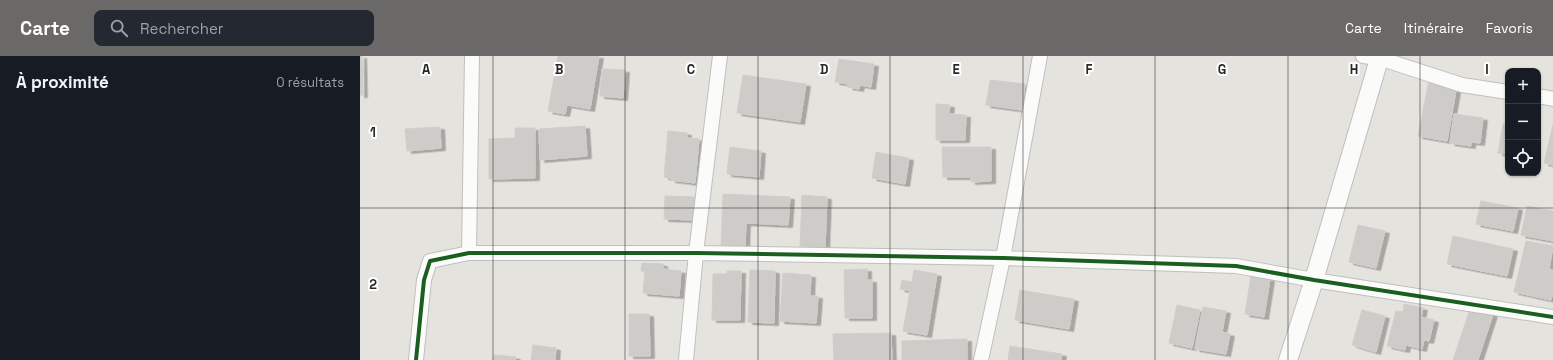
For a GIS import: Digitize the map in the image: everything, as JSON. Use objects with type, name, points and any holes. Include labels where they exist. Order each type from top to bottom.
[{"type":"street","points":[[469,253],[472,56]]},
{"type":"street","points":[[686,360],[696,253],[720,56]]},
{"type":"street","points":[[981,360],[1003,258],[1040,56]]},
{"type":"street","points":[[1288,360],[1314,280],[1374,57],[1462,85],[1505,92]]},
{"type":"street","points":[[1541,97],[1553,99]]},
{"type":"street","points":[[416,360],[424,280],[430,261],[469,253],[696,253],[1003,258],[1236,266],[1314,280],[1553,317]]},
{"type":"building","points":[[360,56],[362,56],[363,95],[360,95]]},
{"type":"building","points":[[558,56],[599,56],[590,109],[567,105],[565,114],[548,111]]},
{"type":"building","points":[[839,59],[874,64],[871,87],[860,85],[859,89],[848,87],[848,84],[835,82]]},
{"type":"building","points":[[602,69],[625,70],[623,98],[600,96]]},
{"type":"building","points":[[743,75],[806,84],[800,122],[737,113]]},
{"type":"building","points":[[990,80],[1025,84],[1022,110],[986,105]]},
{"type":"building","points":[[1429,80],[1457,85],[1447,141],[1418,136]]},
{"type":"building","points":[[936,104],[950,105],[949,114],[966,115],[965,140],[936,140]]},
{"type":"building","points":[[1454,114],[1483,118],[1480,143],[1471,142],[1471,146],[1450,143]]},
{"type":"building","points":[[1503,124],[1505,124],[1505,154],[1498,153]]},
{"type":"building","points":[[1553,125],[1553,165],[1544,163]]},
{"type":"building","points":[[585,126],[587,156],[540,160],[539,129]]},
{"type":"building","points":[[440,127],[441,148],[407,151],[405,129]]},
{"type":"building","points":[[515,128],[535,128],[535,178],[489,179],[489,139],[515,138]]},
{"type":"building","points":[[668,131],[687,133],[687,138],[699,139],[695,183],[671,180],[671,178],[664,177]]},
{"type":"building","points":[[730,147],[761,151],[759,177],[727,174]]},
{"type":"building","points":[[942,147],[991,147],[991,181],[971,182],[971,177],[943,177]]},
{"type":"building","points":[[876,152],[909,158],[905,184],[872,178]]},
{"type":"building","points":[[723,194],[790,197],[788,225],[746,223],[745,246],[721,245]]},
{"type":"building","points":[[802,195],[827,197],[825,248],[800,246]]},
{"type":"building","points":[[665,196],[697,197],[696,220],[664,219]]},
{"type":"building","points":[[1481,201],[1518,208],[1513,231],[1476,224]]},
{"type":"building","points":[[1527,206],[1553,211],[1553,241],[1521,235]]},
{"type":"building","points":[[1358,225],[1385,231],[1376,268],[1349,262]]},
{"type":"building","points":[[1453,236],[1513,249],[1507,276],[1447,264]]},
{"type":"building","points":[[1526,241],[1553,246],[1549,269],[1553,270],[1553,291],[1551,300],[1514,292]]},
{"type":"building","points":[[642,263],[663,264],[663,269],[681,271],[679,296],[643,293],[645,271],[641,271]]},
{"type":"building","points":[[867,269],[867,280],[872,280],[872,318],[845,318],[844,270]]},
{"type":"building","points":[[750,270],[775,271],[774,323],[748,322]]},
{"type":"building","points":[[914,270],[937,274],[927,335],[903,331],[910,291],[900,289],[902,280],[912,282]]},
{"type":"building","points":[[727,271],[741,271],[740,320],[712,320],[713,274],[727,274]]},
{"type":"building","points":[[783,273],[811,275],[810,296],[818,296],[816,323],[780,321]]},
{"type":"building","points":[[1251,276],[1270,279],[1264,317],[1245,314]]},
{"type":"building","points":[[1020,290],[1074,299],[1069,329],[1015,320]]},
{"type":"building","points":[[1404,304],[1423,308],[1421,317],[1434,320],[1429,341],[1424,340],[1422,349],[1406,345],[1405,350],[1387,346],[1396,311],[1403,312]]},
{"type":"building","points":[[1177,305],[1200,310],[1192,348],[1169,343]]},
{"type":"building","points":[[1471,306],[1493,314],[1478,360],[1453,360]]},
{"type":"building","points":[[1203,307],[1226,311],[1222,332],[1230,334],[1226,354],[1195,349]]},
{"type":"building","points":[[1362,310],[1385,316],[1376,352],[1352,345]]},
{"type":"building","points":[[629,314],[649,314],[650,356],[629,356]]},
{"type":"building","points":[[891,333],[892,360],[834,360],[833,334]]},
{"type":"building","points":[[967,339],[967,360],[902,360],[902,341]]},
{"type":"building","points":[[533,345],[556,348],[555,360],[531,360]]},
{"type":"building","points":[[1010,346],[1062,354],[1061,360],[1008,360]]},
{"type":"building","points":[[494,355],[516,357],[515,360],[493,360]]},
{"type":"cycle path","points":[[416,360],[424,280],[430,261],[469,253],[696,253],[1003,258],[1236,266],[1314,280],[1553,317]]}]
